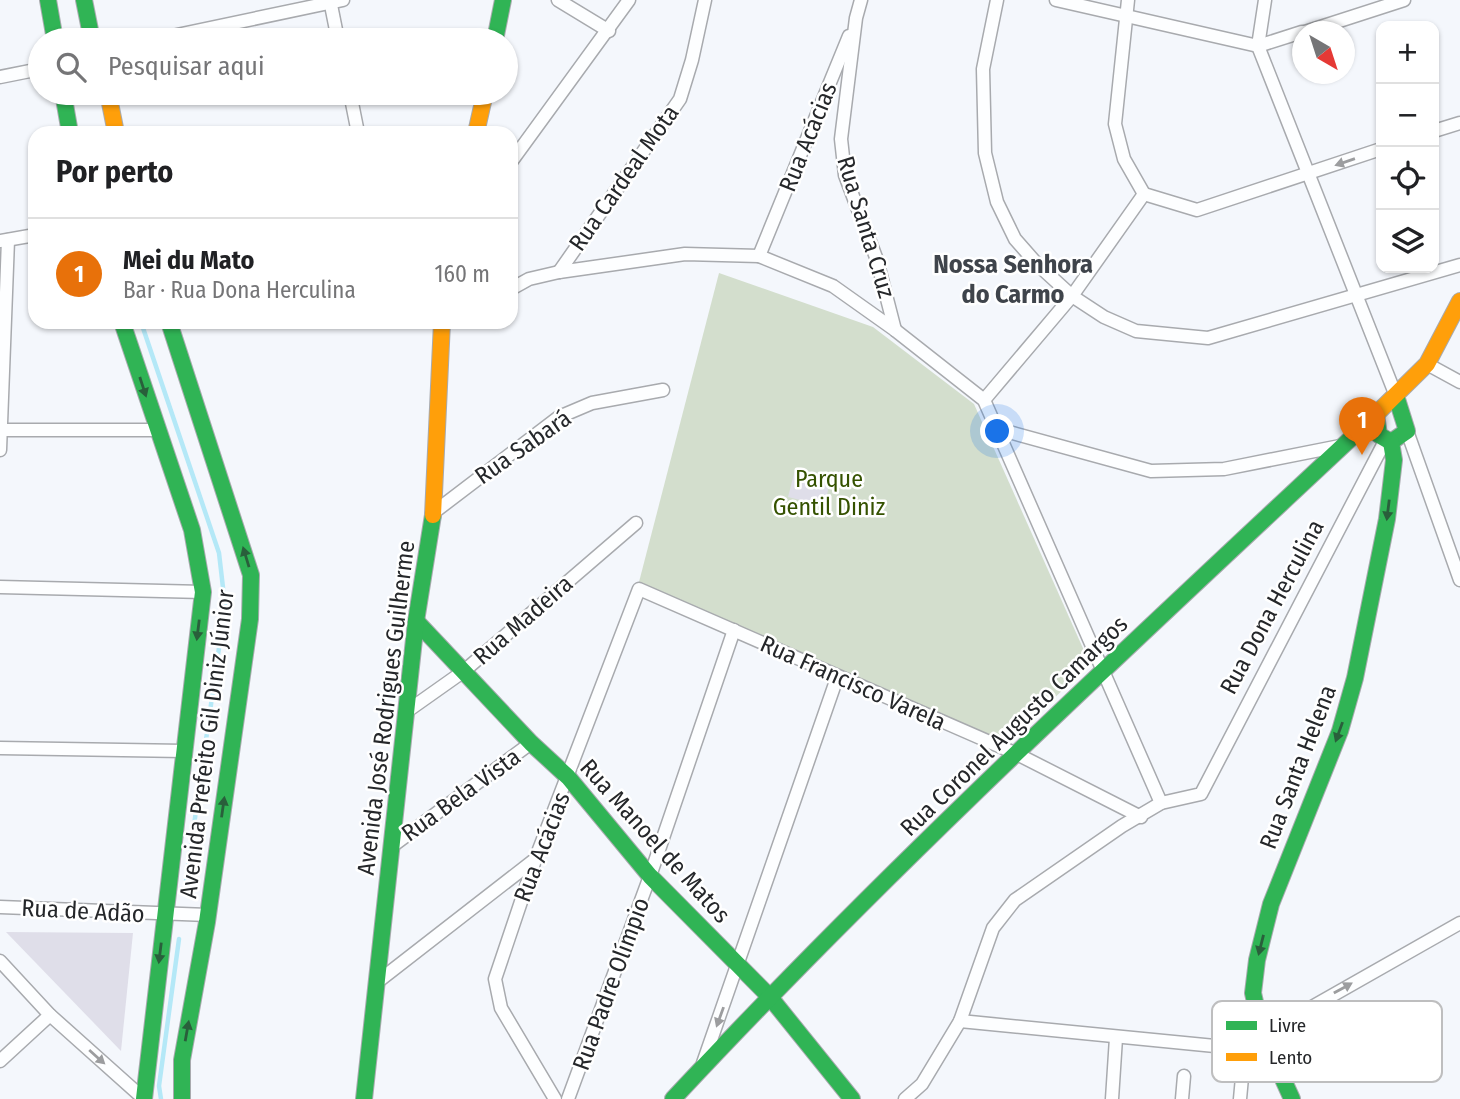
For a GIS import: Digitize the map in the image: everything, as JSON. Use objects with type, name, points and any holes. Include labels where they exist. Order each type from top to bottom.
[{"type":"street","points":[[48,0],[53,28]]},
{"type":"street","points":[[84,0],[90,28]]},
{"type":"street","points":[[497,28],[503,0]]},
{"type":"street","points":[[558,0],[609,31]]},
{"type":"street","points":[[518,153],[629,0]]},
{"type":"street","name":"Rua Cardeal Mota","points":[[559,272],[680,99],[705,0]]},
{"type":"street","name":"Rua Santa Cruz","points":[[861,0],[856,18],[841,139],[845,175],[877,260],[895,330]]},
{"type":"street","points":[[997,0],[983,69],[985,153],[994,190],[1015,239],[1072,296],[1104,317],[1136,331],[1208,338],[1460,265]]},
{"type":"street","points":[[1056,0],[1258,46],[1292,36]]},
{"type":"street","points":[[1129,0],[1115,124],[1125,159],[1144,194],[1198,210],[1376,151]]},
{"type":"street","points":[[1265,0],[1258,46],[1396,396],[1460,580]]},
{"type":"street","points":[[1339,21],[1405,0]]},
{"type":"street","points":[[209,28],[334,1],[337,28]]},
{"type":"street","name":"Rua Acácias","points":[[759,256],[856,18]]},
{"type":"street","points":[[0,77],[28,71]]},
{"type":"street","points":[[65,105],[69,126]]},
{"type":"street","points":[[110,105],[115,126]]},
{"type":"street","points":[[352,105],[357,126]]},
{"type":"street","points":[[478,126],[483,105]]},
{"type":"street","points":[[1439,129],[1460,122]]},
{"type":"street","points":[[984,400],[1072,296],[1144,194]]},
{"type":"street","points":[[0,450],[4,240],[28,235]]},
{"type":"street","points":[[518,285],[529,279],[559,272],[685,254],[759,256],[833,286],[895,330],[984,400],[998,429],[1161,803],[1122,826],[1015,900],[993,928],[960,1021],[922,1084],[905,1099]]},
{"type":"street","points":[[1396,396],[1427,364],[1460,301]]},
{"type":"street","name":"Avenida Prefeito Gil Diniz Júnior","points":[[124,329],[192,530],[203,592],[144,1099]]},
{"type":"street","name":"Avenida Prefeito Gil Diniz Júnior","points":[[171,329],[251,575],[250,619],[208,915],[182,1060],[182,1099]]},
{"type":"street","name":"Avenida José Rodrigues Guilherme","points":[[365,1099],[416,621],[433,513],[444,329]]},
{"type":"street","points":[[1427,364],[1460,382]]},
{"type":"street","name":"Rua Sabará","points":[[433,513],[559,417],[592,402],[663,390]]},
{"type":"street","name":"Rua Coronel Augusto Camargos","points":[[673,1099],[769,996],[1104,669],[1340,446],[1383,432],[1396,396]]},
{"type":"street","points":[[1383,432],[1405,426]]},
{"type":"street","points":[[998,429],[1151,471],[1224,469],[1340,446]]},
{"type":"street","points":[[0,430],[157,430]]},
{"type":"street","name":"Rua Santa Helena","points":[[1255,1001],[1253,993],[1257,960],[1271,904],[1340,731],[1355,678],[1387,519],[1394,460],[1383,432]]},
{"type":"street","name":"Rua Dona Herculina","points":[[1161,803],[1200,794],[1383,432]]},
{"type":"street","points":[[1394,460],[1416,456]]},
{"type":"street","name":"Rua Madeira","points":[[406,712],[464,671],[636,523]]},
{"type":"street","points":[[0,587],[203,592]]},
{"type":"street","name":"Rua Acácias","points":[[555,1099],[501,1008],[495,979],[535,860],[639,589]]},
{"type":"street","name":"Rua Francisco Varela","points":[[639,589],[734,629],[837,678],[1017,754],[1141,817]]},
{"type":"street","name":"Rua Manoel de Matos","points":[[416,621],[531,743],[568,777],[650,876],[769,996],[852,1099]]},
{"type":"street","name":"Rua Padre Olímpio","points":[[568,1099],[650,876],[734,629]]},
{"type":"street","points":[[701,1069],[837,678]]},
{"type":"street","name":"Rua Bela Vista","points":[[391,847],[531,743]]},
{"type":"street","points":[[0,748],[184,751]]},
{"type":"street","points":[[376,983],[535,860]]},
{"type":"street","name":"Rua de Adão","points":[[0,907],[208,915]]},
{"type":"street","points":[[1320,1001],[1460,923]]},
{"type":"street","points":[[0,961],[50,1015],[144,1099]]},
{"type":"street","points":[[0,1061],[50,1015]]},
{"type":"street","points":[[960,1021],[1212,1047]]},
{"type":"street","points":[[1112,1099],[1116,1038]]},
{"type":"street","points":[[1182,1099],[1184,1076]]},
{"type":"street","name":"Rua Santa Helena","points":[[1284,1082],[1292,1099]]},
{"type":"green space","name":"Parque Gentil Diniz","points":[[719,273],[873,327],[974,404],[1090,664],[1005,745],[639,582]]},
{"type":"building","points":[[795,470],[831,479],[824,506],[788,497]]},
{"type":"building","points":[[6,932],[133,933],[121,1051]]},
{"type":"waterway","points":[[143,329],[219,553],[225,605],[185,889]]},
{"type":"waterway","points":[[161,1099],[159,1086],[179,939]]},
{"type":"traffic: fast","points":[[48,0],[53,28]]},
{"type":"traffic: fast","points":[[84,0],[90,28]]},
{"type":"traffic: fast","points":[[497,28],[503,0]]},
{"type":"traffic: fast","points":[[65,105],[69,126]]},
{"type":"traffic: fast","points":[[124,329],[192,530],[203,592],[144,1099]]},
{"type":"traffic: fast","points":[[171,329],[251,575],[250,619],[207,922],[182,1060],[182,1099]]},
{"type":"traffic: fast","points":[[1376,414],[1379,435],[1391,442],[1407,431],[1396,396]]},
{"type":"traffic: fast","points":[[673,1099],[925,842],[1362,428]]},
{"type":"traffic: fast","points":[[1255,1001],[1253,993],[1257,960],[1271,904],[1340,731],[1355,678],[1387,519],[1394,460],[1391,442]]},
{"type":"traffic: fast","points":[[364,1099],[416,621],[433,515]]},
{"type":"traffic: fast","points":[[416,621],[531,743],[568,777],[650,876],[769,996],[852,1099]]},
{"type":"traffic: fast","points":[[1284,1082],[1292,1099]]},
{"type":"traffic: slow","points":[[110,105],[115,126]]},
{"type":"traffic: slow","points":[[478,126],[482,105]]},
{"type":"traffic: slow","points":[[1362,428],[1427,364],[1460,301]]},
{"type":"traffic: slow","points":[[433,515],[442,329]]},
{"type":"place","name":"Mei du Mato","points":[[1362,455]]},
{"type":"district","name":"Nossa Senhora do Carmo","points":[[1013,279]]}]
